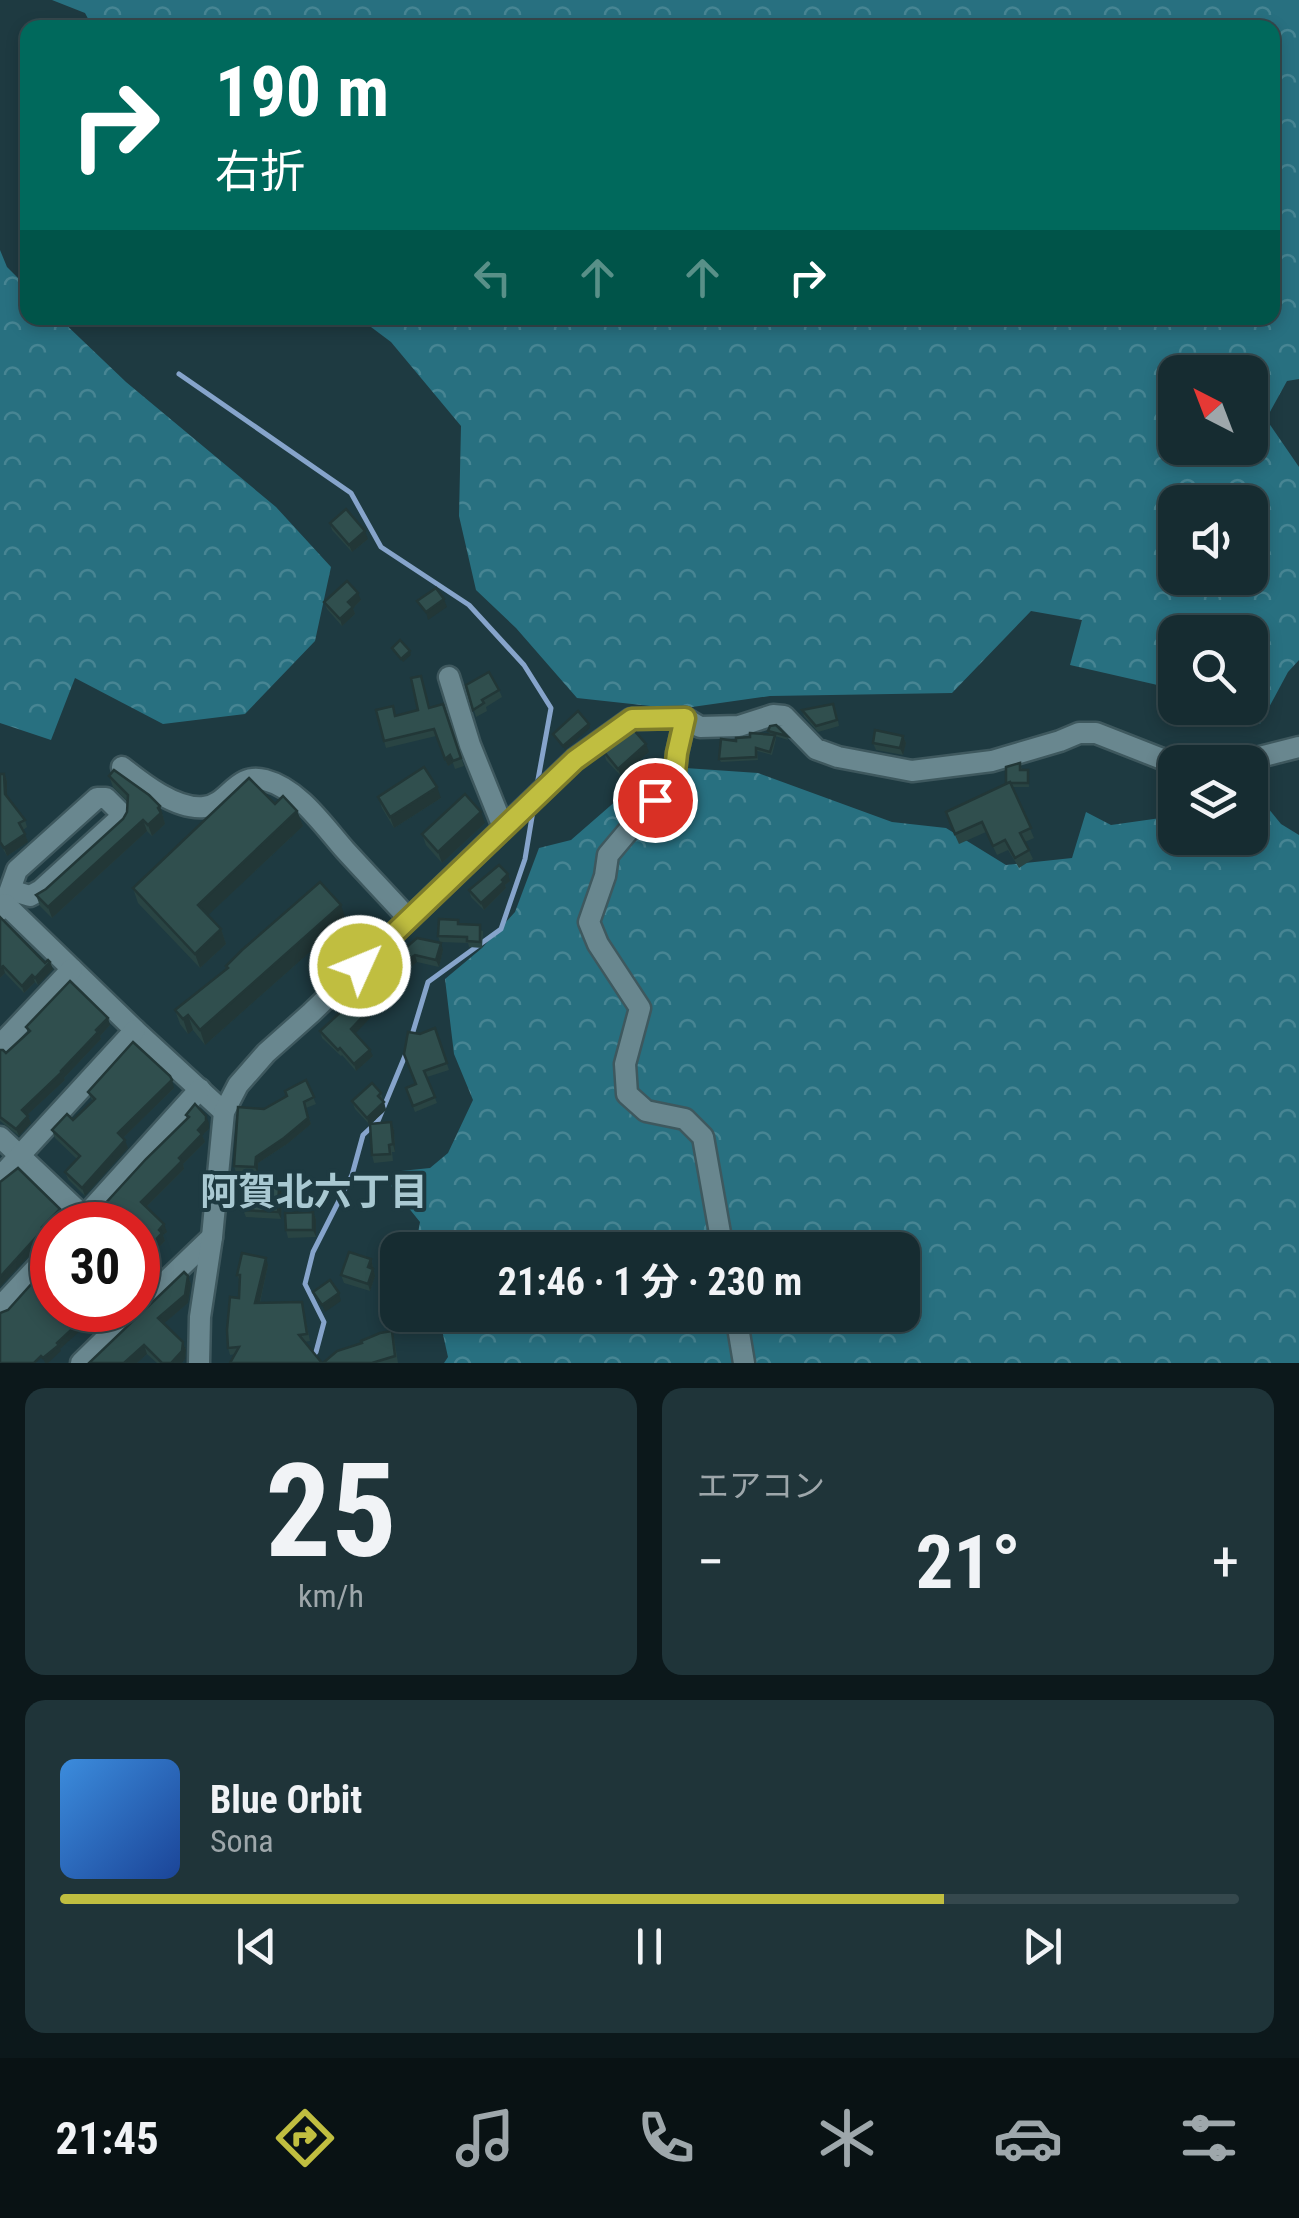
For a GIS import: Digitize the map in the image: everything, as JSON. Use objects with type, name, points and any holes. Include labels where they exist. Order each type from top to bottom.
[{"type":"street","points":[[449,677],[470,745],[503,826]]},
{"type":"street","points":[[198,1363],[224,1112],[238,1085],[266,1053],[503,826],[575,760],[632,719],[685,718],[700,726],[739,726],[773,715],[784,716],[816,749],[912,771],[992,761],[1080,733],[1096,734],[1158,758]]},
{"type":"street","points":[[685,718],[674,781],[608,855],[589,922],[598,944],[640,1008],[625,1064],[627,1094],[646,1111],[685,1119],[703,1137],[720,1232]]},
{"type":"street","points":[[1268,755],[1299,747]]},
{"type":"street","points":[[122,767],[150,788],[190,805],[205,807],[253,778],[280,786],[306,806],[408,918]]},
{"type":"street","points":[[97,798],[106,798],[119,810],[118,820],[41,890],[5,901],[17,870],[97,798]]},
{"type":"street","points":[[5,901],[224,1112]]},
{"type":"street","points":[[0,1045],[72,969]]},
{"type":"street","points":[[0,1177],[136,1030]]},
{"type":"street","points":[[102,1202],[200,1089]]},
{"type":"street","points":[[0,1138],[65,1202]]},
{"type":"street","points":[[160,1286],[212,1237]]},
{"type":"street","points":[[0,1307],[30,1275]]},
{"type":"street","points":[[82,1363],[113,1332]]},
{"type":"street","points":[[739,1332],[744,1363]]},
{"type":"green space","points":[[52,0],[1299,0],[1299,379],[1287,381],[1268,415],[1268,355],[1158,355],[1158,465],[1268,465],[1268,422],[1299,467],[1299,660],[1268,709],[1268,615],[1158,615],[1158,685],[1070,665],[1082,620],[1031,611],[952,693],[770,696],[678,709],[577,698],[516,628],[476,590],[459,516],[461,426],[391,342],[368,325],[1280,325],[1280,20],[89,20],[85,13]]},
{"type":"green space","points":[[0,250],[7,267],[20,280],[20,325],[66,325],[126,382],[276,507],[331,567],[315,641],[245,714],[163,724],[75,678],[51,740],[0,723]]},
{"type":"green space","points":[[656,766],[758,773],[892,822],[946,828],[1006,865],[1072,858],[1086,812],[1111,825],[1158,818],[1158,855],[1268,855],[1268,808],[1281,824],[1299,835],[1299,1363],[444,1363],[448,1357],[442,1332],[920,1332],[920,1232],[418,1232],[420,1222],[391,1186],[401,1171],[430,1168],[448,1153],[473,1100],[454,1054],[445,979],[482,948],[515,912],[539,848],[571,840]]},
{"type":"building","points":[[346,509],[365,531],[349,545],[330,523]]},
{"type":"building","points":[[347,581],[358,593],[348,602],[353,607],[340,619],[324,602]]},
{"type":"building","points":[[436,588],[444,599],[426,612],[417,601]]},
{"type":"building","points":[[400,640],[410,651],[401,659],[392,648]]},
{"type":"building","points":[[489,672],[499,690],[473,710],[466,685]]},
{"type":"building","points":[[421,676],[429,708],[443,704],[461,758],[453,761],[450,755],[445,759],[434,729],[384,741],[376,710],[393,706],[395,716],[418,710],[411,678]]},
{"type":"building","points":[[833,704],[837,720],[816,726],[802,710]]},
{"type":"building","points":[[578,711],[589,724],[563,746],[553,734]]},
{"type":"building","points":[[776,725],[787,736],[768,731]]},
{"type":"building","points":[[632,728],[646,744],[618,769],[604,752],[610,747],[607,744]]},
{"type":"building","points":[[875,730],[903,736],[900,748],[873,743]]},
{"type":"building","points":[[750,733],[775,735],[770,752],[756,748],[756,757],[719,759],[721,739],[736,741],[750,737]]},
{"type":"building","points":[[1020,763],[1020,770],[1028,770],[1028,783],[1006,783],[1006,767]]},
{"type":"building","points":[[424,767],[437,787],[390,817],[378,797]]},
{"type":"building","points":[[114,770],[149,795],[160,806],[161,813],[148,825],[143,820],[48,907],[36,895],[127,812],[128,795],[109,776]]},
{"type":"building","points":[[0,774],[4,774],[5,794],[25,820],[19,823],[25,834],[4,848],[0,842]]},
{"type":"building","points":[[249,778],[275,804],[283,796],[297,811],[198,905],[221,929],[195,954],[133,888]]},
{"type":"building","points":[[1010,782],[1031,828],[1020,833],[1029,850],[1015,858],[1005,840],[993,846],[982,822],[955,834],[946,812]]},
{"type":"building","points":[[465,794],[481,812],[438,852],[422,834]]},
{"type":"building","points":[[499,865],[508,874],[481,903],[469,890]]},
{"type":"building","points":[[320,882],[341,905],[200,1030],[188,1015],[183,1019],[175,1010],[228,968],[242,950]]},
{"type":"building","points":[[0,917],[45,963],[50,962],[22,986],[3,966],[0,968]]},
{"type":"building","points":[[439,919],[480,925],[480,942],[467,941],[467,937],[438,936]]},
{"type":"building","points":[[417,938],[441,943],[436,960],[415,955],[409,959],[402,951]]},
{"type":"building","points":[[70,981],[108,1018],[62,1072],[22,1110],[28,1116],[16,1129],[0,1117],[0,1050],[6,1053],[30,1031],[26,1027]]},
{"type":"building","points":[[355,999],[368,1011],[351,1029],[370,1050],[354,1064],[320,1031]]},
{"type":"building","points":[[435,1028],[447,1063],[424,1071],[435,1097],[413,1106],[406,1088],[416,1084],[404,1054],[408,1032],[420,1034]]},
{"type":"building","points":[[133,1042],[172,1080],[118,1133],[125,1140],[82,1188],[65,1172],[80,1156],[52,1130],[67,1114],[73,1120],[95,1099],[88,1092]]},
{"type":"building","points":[[306,1080],[314,1097],[304,1102],[308,1118],[256,1157],[255,1167],[234,1166],[238,1107],[264,1109]]},
{"type":"building","points":[[372,1083],[384,1102],[367,1118],[352,1101]]},
{"type":"building","points":[[195,1104],[206,1121],[198,1130],[202,1134],[179,1158],[182,1161],[141,1202],[107,1202],[189,1117],[186,1115]]},
{"type":"building","points":[[391,1122],[390,1154],[372,1155],[370,1124]]},
{"type":"building","points":[[18,1168],[53,1202],[30,1202],[30,1244],[0,1277],[0,1182]]},
{"type":"building","points":[[245,1185],[279,1186],[278,1212],[243,1210]]},
{"type":"building","points":[[313,1212],[313,1230],[286,1230],[285,1213]]},
{"type":"building","points":[[349,1252],[371,1259],[368,1267],[373,1269],[368,1284],[341,1275]]},
{"type":"building","points":[[242,1253],[266,1258],[255,1303],[302,1302],[307,1334],[299,1335],[322,1363],[230,1363],[239,1347],[228,1348],[227,1330],[230,1297],[239,1298],[237,1275]]},
{"type":"building","points":[[184,1272],[188,1276],[185,1295],[160,1316],[160,1295]]},
{"type":"building","points":[[330,1280],[339,1293],[322,1305],[313,1292]]},
{"type":"building","points":[[30,1286],[30,1332],[69,1332],[59,1345],[34,1363],[0,1363],[0,1313],[8,1310]]},
{"type":"building","points":[[160,1320],[183,1342],[182,1351],[171,1363],[162,1363],[144,1345],[124,1363],[89,1363],[121,1332],[160,1332]]},
{"type":"building","points":[[392,1332],[395,1356],[372,1363],[323,1363],[337,1351],[380,1333]]},
{"type":"waterway","points":[[179,374],[351,493],[381,547],[469,605],[524,665],[551,708],[537,785]]},
{"type":"waterway","points":[[412,1035],[428,982],[501,929],[525,859],[533,811]]},
{"type":"waterway","points":[[306,1363],[316,1352],[324,1322],[305,1284],[313,1252],[352,1175],[363,1135],[378,1121],[407,1051]]},
{"type":"district","name":"阿賀北六丁目","points":[[314,1192]]},
{"type":"route","points":[[360,966],[575,760],[632,719],[685,718],[674,781],[655,800]]}]
